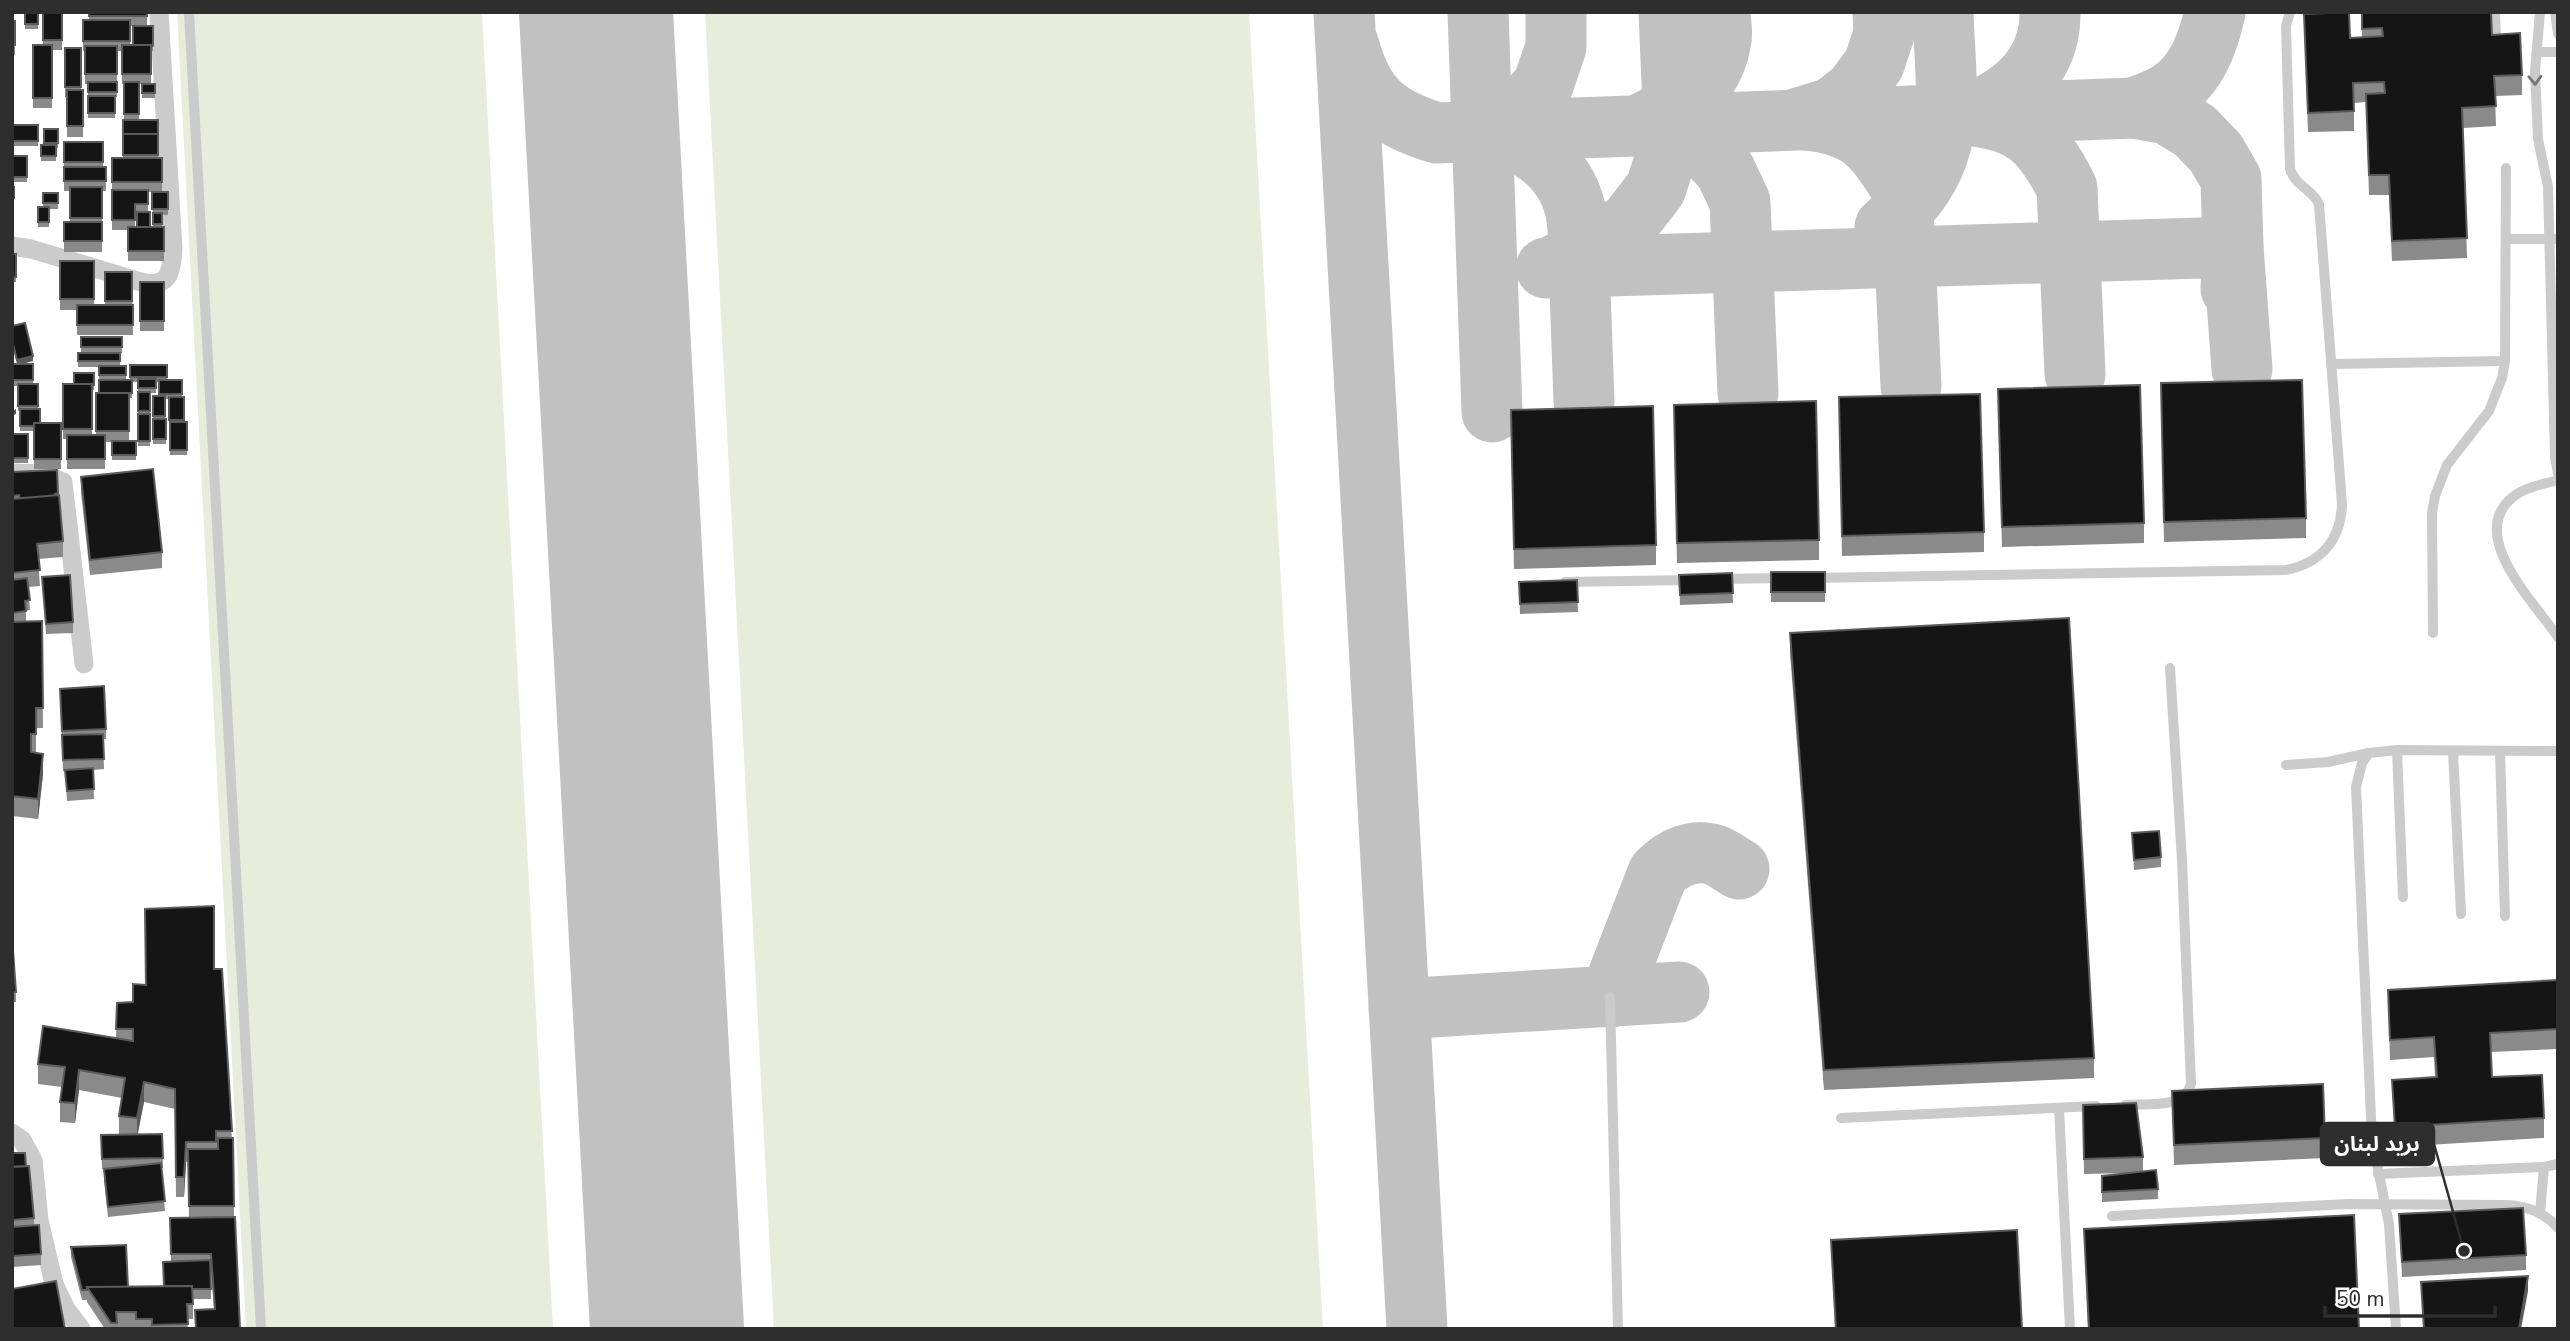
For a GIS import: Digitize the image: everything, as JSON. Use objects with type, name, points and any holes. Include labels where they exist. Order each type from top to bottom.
[{"type":"street","points":[[12,246],[31,249],[153,285],[166,279],[172,269],[173,249],[159,12]]},
{"type":"street","points":[[12,473],[44,474],[63,482],[84,664]]},
{"type":"street","points":[[12,1133],[22,1140],[33,1160],[39,1220],[54,1284],[66,1309],[81,1329]]},
{"type":"lane","points":[[189,12],[261,1329]]},
{"type":"lane","points":[[1804,578],[2286,570],[2300,567],[2324,552],[2338,530],[2342,517],[2319,204],[2316,197],[2297,182],[2290,169],[2286,26],[2290,12]]},
{"type":"lane","points":[[2495,12],[2496,37]]},
{"type":"lane","points":[[2540,12],[2537,132],[2547,180],[2554,239],[2555,457],[2558,474]]},
{"type":"lane","points":[[2555,12],[2558,34]]},
{"type":"lane","points":[[2537,52],[2558,52]]},
{"type":"lane","points":[[2433,633],[2432,513],[2435,496],[2447,465],[2489,411],[2502,378],[2505,361],[2506,168]]},
{"type":"lane","points":[[2506,239],[2554,239]]},
{"type":"lane","points":[[2332,364],[2505,361]]},
{"type":"lane","points":[[2558,480],[2514,496],[2502,511],[2497,532],[2497,542],[2504,563],[2558,636]]},
{"type":"lane","points":[[1556,582],[1790,578]]},
{"type":"lane","points":[[1841,1118],[2172,1102],[2185,1097],[2191,1084],[2182,860],[2170,668]]},
{"type":"lane","points":[[2397,750],[2403,897]]},
{"type":"lane","points":[[2286,765],[2328,762],[2397,750],[2558,751]]},
{"type":"lane","points":[[2453,751],[2460,914]]},
{"type":"lane","points":[[2500,751],[2505,916]]},
{"type":"lane","points":[[2369,753],[2362,764],[2356,787],[2372,1139],[2387,1206],[2396,1329]]},
{"type":"lane","points":[[1610,997],[1618,1329]]},
{"type":"lane","points":[[2059,1108],[2070,1329]]},
{"type":"lane","points":[[2378,1174],[2544,1167],[2558,1164]]},
{"type":"lane","points":[[2540,1213],[2544,1167]]},
{"type":"lane","points":[[2112,1216],[2319,1205],[2516,1205],[2540,1213],[2558,1228]]},
{"type":"green space","points":[[177,12],[482,12],[553,1329],[246,1329]]},
{"type":"green space","points":[[705,12],[1249,12],[1323,1329],[774,1329]]},
{"type":"building","points":[[25,12],[38,12],[38,24],[25,24]]},
{"type":"building","points":[[43,12],[62,12],[62,40],[43,40]]},
{"type":"building","points":[[89,12],[147,12],[147,16],[89,16]]},
{"type":"building","points":[[2349,12],[2350,38],[2383,36],[2382,28],[2362,29],[2362,12],[2491,12],[2492,35],[2520,33],[2522,75],[2494,76],[2496,106],[2462,108],[2467,238],[2392,241],[2389,175],[2369,175],[2366,94],[2385,93],[2384,82],[2353,83],[2354,111],[2308,113],[2304,14]]},
{"type":"building","points":[[83,20],[130,20],[130,41],[83,41]]},
{"type":"building","points":[[12,21],[15,21],[15,45],[12,45]]},
{"type":"building","points":[[133,26],[153,26],[153,46],[133,45]]},
{"type":"building","points":[[33,45],[52,45],[52,98],[33,98]]},
{"type":"building","points":[[122,45],[151,45],[151,74],[122,74]]},
{"type":"building","points":[[85,46],[117,46],[117,74],[85,74]]},
{"type":"building","points":[[65,48],[81,48],[81,87],[65,87]]},
{"type":"building","points":[[88,82],[117,82],[117,92],[88,92]]},
{"type":"building","points":[[124,82],[139,82],[139,114],[124,114]]},
{"type":"building","points":[[142,84],[155,84],[155,93],[142,93]]},
{"type":"building","points":[[67,90],[83,90],[83,126],[67,126]]},
{"type":"building","points":[[88,96],[115,96],[115,113],[88,113]]},
{"type":"building","points":[[123,120],[158,120],[158,134],[123,134]]},
{"type":"building","points":[[12,125],[38,125],[38,141],[12,141]]},
{"type":"building","points":[[44,129],[58,129],[58,143],[44,143]]},
{"type":"building","points":[[123,134],[158,134],[158,155],[123,155]]},
{"type":"building","points":[[64,142],[103,142],[103,162],[64,162]]},
{"type":"building","points":[[41,145],[56,145],[56,156],[41,156]]},
{"type":"building","points":[[12,156],[27,156],[27,177],[12,177]]},
{"type":"building","points":[[112,158],[162,158],[162,182],[112,182]]},
{"type":"building","points":[[64,167],[106,167],[106,181],[64,181]]},
{"type":"building","points":[[70,187],[102,187],[102,218],[70,218]]},
{"type":"building","points":[[112,190],[148,190],[148,204],[135,204],[135,220],[112,220]]},
{"type":"building","points":[[152,192],[168,192],[168,209],[152,209]]},
{"type":"building","points":[[43,193],[58,193],[58,203],[43,203]]},
{"type":"building","points":[[38,207],[49,207],[49,222],[38,222]]},
{"type":"building","points":[[137,212],[150,212],[150,227],[137,227]]},
{"type":"building","points":[[153,213],[162,213],[162,224],[153,224]]},
{"type":"building","points":[[64,222],[102,222],[102,241],[64,241]]},
{"type":"building","points":[[128,227],[164,227],[164,251],[128,251]]},
{"type":"building","points":[[12,254],[16,254],[16,277],[12,277]]},
{"type":"building","points":[[60,261],[94,261],[94,299],[60,299]]},
{"type":"building","points":[[105,272],[132,272],[132,301],[105,301]]},
{"type":"building","points":[[140,282],[164,282],[164,321],[140,321]]},
{"type":"building","points":[[77,305],[133,305],[133,325],[77,325]]},
{"type":"building","points":[[25,323],[33,356],[17,360],[12,326]]},
{"type":"building","points":[[81,337],[122,337],[122,347],[81,347]]},
{"type":"building","points":[[78,353],[120,353],[120,361],[78,361]]},
{"type":"building","points":[[12,364],[33,364],[33,380],[12,380]]},
{"type":"building","points":[[130,365],[167,365],[167,377],[130,377]]},
{"type":"building","points":[[99,366],[126,366],[126,375],[99,375]]},
{"type":"building","points":[[74,373],[94,373],[94,385],[74,384]]},
{"type":"building","points":[[138,379],[156,379],[156,388],[138,388]]},
{"type":"building","points":[[99,380],[132,380],[132,393],[99,393]]},
{"type":"building","points":[[159,380],[182,380],[182,394],[159,394]]},
{"type":"building","points":[[2302,380],[2306,518],[2164,522],[2161,383]]},
{"type":"building","points":[[18,384],[38,384],[38,406],[18,406]]},
{"type":"building","points":[[63,384],[92,384],[92,429],[63,429]]},
{"type":"building","points":[[2140,385],[2144,523],[2002,527],[1998,389]]},
{"type":"building","points":[[138,392],[150,392],[150,411],[138,411]]},
{"type":"building","points":[[96,393],[129,393],[129,431],[96,431]]},
{"type":"building","points":[[1980,394],[1984,532],[1842,536],[1839,397]]},
{"type":"building","points":[[153,396],[165,396],[165,416],[153,416]]},
{"type":"building","points":[[169,397],[184,397],[184,420],[169,420]]},
{"type":"building","points":[[1816,401],[1819,540],[1677,543],[1674,405]]},
{"type":"building","points":[[1653,406],[1656,545],[1514,549],[1511,410]]},
{"type":"building","points":[[20,409],[40,409],[40,423],[20,426]]},
{"type":"building","points":[[138,414],[150,414],[150,441],[138,441]]},
{"type":"building","points":[[153,419],[166,419],[166,439],[153,439]]},
{"type":"building","points":[[170,422],[187,422],[187,450],[170,450]]},
{"type":"building","points":[[34,423],[61,423],[61,459],[34,459]]},
{"type":"building","points":[[12,434],[28,434],[28,458],[12,458]]},
{"type":"building","points":[[67,435],[105,435],[105,459],[67,459]]},
{"type":"building","points":[[112,441],[136,441],[136,455],[112,455]]},
{"type":"building","points":[[153,469],[162,552],[90,560],[81,477]]},
{"type":"building","points":[[57,470],[58,493],[55,496],[20,499],[19,495],[12,496],[12,472]]},
{"type":"building","points":[[59,495],[63,541],[37,544],[40,570],[12,573],[12,499]]},
{"type":"building","points":[[1771,572],[1825,572],[1825,592],[1771,592]]},
{"type":"building","points":[[1732,573],[1733,593],[1680,595],[1679,575]]},
{"type":"building","points":[[70,575],[73,622],[46,624],[42,577]]},
{"type":"building","points":[[27,578],[30,600],[25,601],[26,611],[12,613],[12,580]]},
{"type":"building","points":[[1577,580],[1578,602],[1520,604],[1519,582]]},
{"type":"building","points":[[2069,618],[2094,1058],[1824,1070],[1790,633]]},
{"type":"building","points":[[42,621],[43,708],[36,708],[36,734],[31,734],[31,752],[43,754],[38,799],[12,796],[12,622]]},
{"type":"building","points":[[104,686],[106,729],[62,731],[60,689]]},
{"type":"building","points":[[103,734],[104,759],[63,760],[62,735]]},
{"type":"building","points":[[93,768],[94,789],[67,791],[65,770]]},
{"type":"building","points":[[2159,831],[2161,857],[2134,860],[2132,833]]},
{"type":"building","points":[[214,906],[214,969],[222,969],[232,1131],[216,1131],[216,1142],[186,1142],[184,1177],[176,1177],[175,1089],[144,1082],[137,1118],[119,1116],[125,1078],[79,1070],[75,1103],[60,1102],[65,1067],[38,1064],[43,1026],[133,1041],[133,1029],[116,1029],[117,1003],[133,1002],[133,984],[146,985],[145,909]]},
{"type":"building","points":[[12,937],[16,992],[12,992]]},
{"type":"building","points":[[2558,980],[2558,1029],[2490,1033],[2492,1077],[2542,1075],[2544,1118],[2395,1127],[2392,1080],[2437,1077],[2434,1037],[2390,1040],[2388,990]]},
{"type":"building","points":[[2323,1084],[2325,1138],[2174,1145],[2172,1091]]},
{"type":"building","points":[[2136,1103],[2143,1157],[2084,1159],[2083,1105]]},
{"type":"building","points":[[162,1134],[163,1158],[102,1159],[101,1135]]},
{"type":"building","points":[[218,1138],[233,1138],[234,1206],[189,1206],[188,1149],[218,1149]]},
{"type":"building","points":[[12,1153],[25,1153],[26,1166],[12,1167]]},
{"type":"building","points":[[161,1163],[165,1201],[108,1207],[104,1169]]},
{"type":"building","points":[[29,1166],[34,1218],[12,1220],[12,1167]]},
{"type":"building","points":[[2156,1170],[2158,1189],[2102,1192],[2102,1176]]},
{"type":"building","points":[[2523,1208],[2526,1255],[2402,1262],[2399,1214]]},
{"type":"building","points":[[2354,1215],[2359,1329],[2089,1329],[2084,1229]]},
{"type":"building","points":[[235,1217],[240,1329],[196,1329],[195,1310],[215,1309],[211,1254],[171,1254],[170,1218]]},
{"type":"building","points":[[39,1225],[41,1254],[12,1256],[12,1227]]},
{"type":"building","points":[[2017,1230],[2022,1329],[1836,1329],[1831,1240]]},
{"type":"building","points":[[126,1245],[128,1287],[87,1287],[87,1290],[82,1290],[71,1247]]},
{"type":"building","points":[[210,1260],[211,1289],[164,1286],[163,1262]]},
{"type":"building","points":[[2528,1276],[2519,1329],[2424,1329],[2421,1282]]},
{"type":"building","points":[[56,1281],[65,1329],[12,1329],[12,1289]]},
{"type":"building","points":[[192,1286],[193,1304],[187,1304],[188,1324],[152,1325],[152,1319],[136,1319],[136,1312],[116,1312],[117,1323],[111,1323],[87,1287]]},
{"type":"taxiway","points":[[1344,12],[1417,1329]]},
{"type":"taxiway","points":[[1478,12],[1492,412]]},
{"type":"taxiway","points":[[1556,12],[1556,47],[1543,85],[1518,113],[1482,131],[1516,141],[1531,149],[1556,171],[1573,201],[1579,236],[1584,402]]},
{"type":"taxiway","points":[[1557,264],[1579,255],[1629,223],[1656,188],[1674,130],[1669,12]]},
{"type":"taxiway","points":[[1720,12],[1722,37],[1717,57],[1702,83],[1680,103],[1639,125],[1674,130],[1701,145],[1725,170],[1740,202],[1748,393]]},
{"type":"taxiway","points":[[1883,12],[1884,34],[1874,64],[1855,90],[1832,108],[1796,119],[1834,125],[1861,137],[1882,158],[1902,190],[1911,386]]},
{"type":"taxiway","points":[[1885,227],[1910,203],[1927,179],[1938,154],[1944,129],[1946,102],[1943,12]]},
{"type":"taxiway","points":[[2050,12],[2049,32],[2044,49],[2026,78],[1998,99],[1965,115],[2001,121],[2028,134],[2048,156],[2067,188],[2075,374]]},
{"type":"taxiway","points":[[2134,108],[2166,94],[2187,76],[2205,46],[2215,12]]},
{"type":"taxiway","points":[[1349,46],[1362,80],[1380,104],[1404,121],[1437,133],[2134,108],[2167,114],[2195,131],[2216,153],[2231,179],[2242,369]]},
{"type":"taxiway","points":[[1546,268],[2233,247],[2231,289]]},
{"type":"taxiway","points":[[1610,997],[1658,873],[1677,859],[1699,853],[1715,855],[1739,869]]},
{"type":"taxiway","points":[[1399,1009],[1679,992]]},
{"type":"runway","points":[[596,12],[667,1329]]},
{"type":"place","name":"بريد لبنان","points":[[2464,1251]]}]
